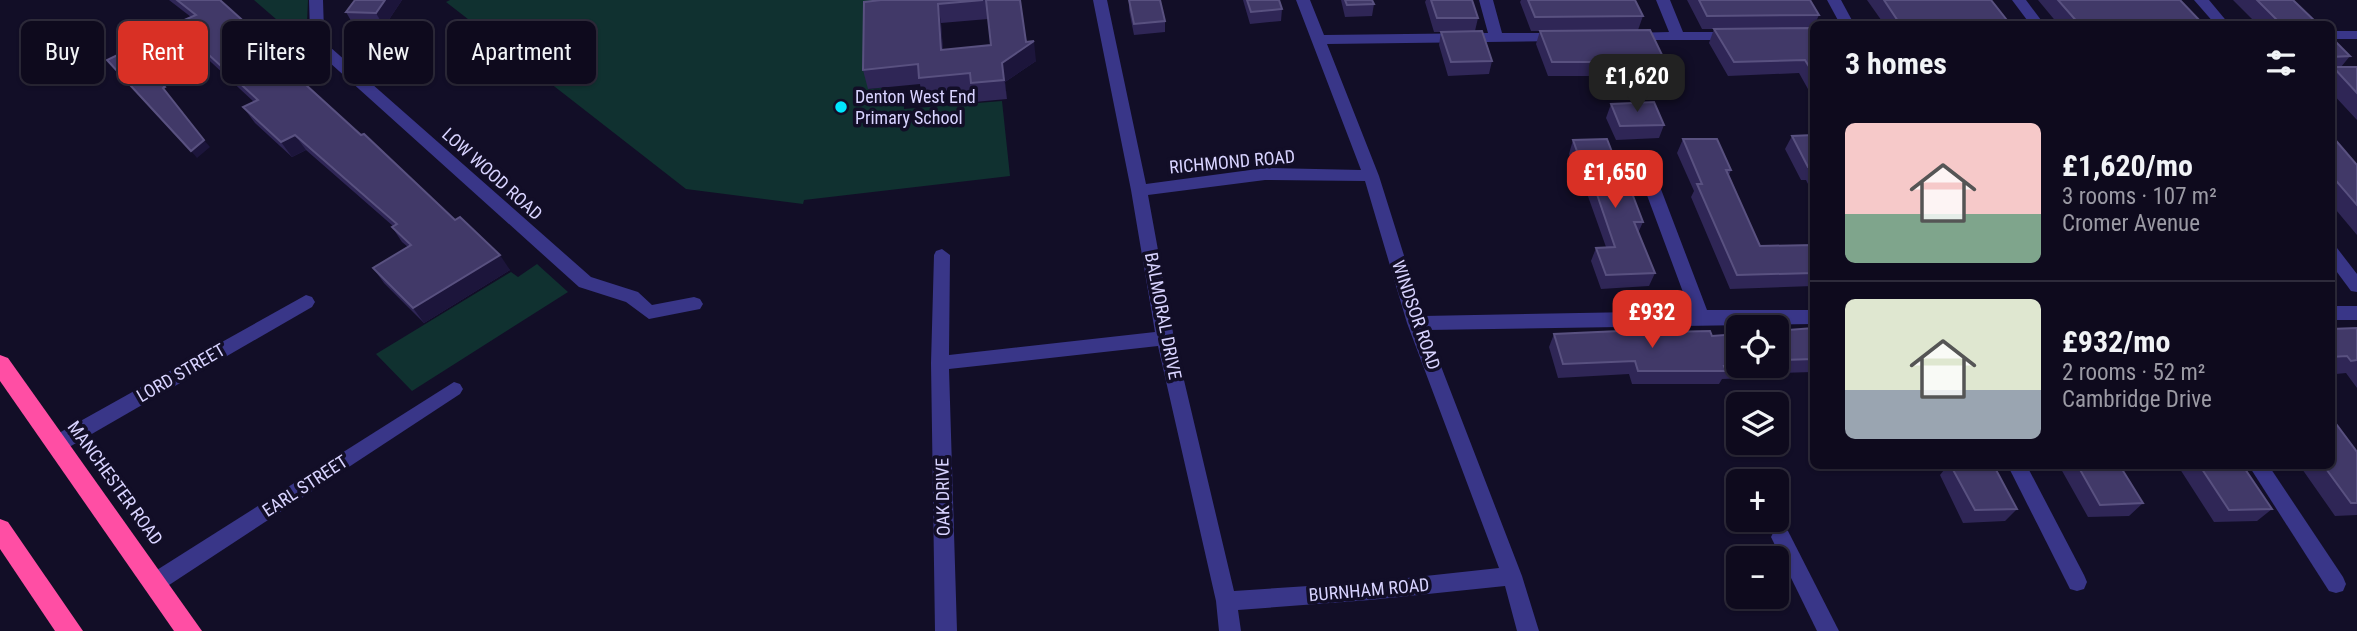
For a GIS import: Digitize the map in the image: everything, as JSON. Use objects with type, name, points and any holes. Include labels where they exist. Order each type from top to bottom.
[{"type":"highway","name":"MANCHESTER ROAD","points":[[0,364],[189,631]]},
{"type":"highway","points":[[0,528],[69,631]]},
{"type":"street","name":"LOW WOOD ROAD","points":[[316,0],[316,28],[318,40],[324,50],[585,282],[632,297],[649,312],[694,304]]},
{"type":"street","name":"BALMORAL DRIVE","points":[[1100,0],[1139,190],[1165,338],[1226,601],[1230,631]]},
{"type":"street","name":"WINDSOR ROAD","points":[[1303,0],[1371,176],[1416,323],[1512,576],[1528,631]]},
{"type":"street","points":[[1486,0],[1496,37]]},
{"type":"street","points":[[1663,0],[1678,37]]},
{"type":"street","points":[[1834,0],[1845,21]]},
{"type":"street","points":[[2019,0],[2035,21]]},
{"type":"street","points":[[2201,0],[2219,21]]},
{"type":"street","points":[[1622,37],[1745,36]]},
{"type":"street","points":[[2344,36],[2357,50]]},
{"type":"street","points":[[1317,40],[1580,37]]},
{"type":"street","points":[[1643,163],[1701,317]]},
{"type":"street","name":"RICHMOND ROAD","points":[[1139,190],[1265,174],[1371,176]]},
{"type":"street","name":"OAK DRIVE","points":[[942,255],[940,363],[946,631]]},
{"type":"street","points":[[2335,257],[2357,286]]},
{"type":"street","name":"LORD STREET","points":[[57,444],[306,302]]},
{"type":"street","points":[[2335,313],[2357,313]]},
{"type":"street","points":[[1416,323],[1810,317]]},
{"type":"street","points":[[940,363],[1165,338]]},
{"type":"street","name":"EARL STREET","points":[[156,582],[454,389]]},
{"type":"street","points":[[2020,469],[2077,582]]},
{"type":"street","points":[[2261,469],[2336,584]]},
{"type":"street","points":[[1781,537],[1828,631]]},
{"type":"street","name":"BURNHAM ROAD","points":[[1226,601],[1370,591],[1512,576]]},
{"type":"green space","points":[[254,0],[308,0],[307,21],[278,21]]},
{"type":"green space","name":"Denton West End Primary School","points":[[915,0],[868,89],[882,88],[882,105],[904,103],[904,109],[1002,101],[1010,176],[804,200],[803,204],[686,189],[551,84],[596,84],[596,21],[470,21],[446,2]]},
{"type":"green space","points":[[537,264],[568,292],[412,391],[376,354],[511,272],[518,277]]},
{"type":"building","points":[[177,0],[220,0],[243,21],[222,21],[222,67],[208,54],[208,21],[182,21],[196,15]]},
{"type":"building","points":[[355,0],[385,0],[376,13],[346,12]]},
{"type":"building","points":[[983,0],[938,4],[941,50],[991,45],[986,0],[1020,0],[1026,42],[1034,41],[1002,63],[1004,80],[971,83],[970,73],[919,78],[918,64],[863,70],[864,2]]},
{"type":"building","points":[[1129,0],[1160,0],[1165,21],[1134,24]]},
{"type":"building","points":[[1247,0],[1279,0],[1282,9],[1251,12]]},
{"type":"building","points":[[1345,0],[1372,0],[1374,4],[1347,5]]},
{"type":"building","points":[[1431,0],[1472,0],[1478,18],[1437,18]]},
{"type":"building","points":[[1528,0],[1635,0],[1643,16],[1535,17]]},
{"type":"building","points":[[1699,0],[1810,0],[1819,15],[1707,16]]},
{"type":"building","points":[[1884,0],[1991,0],[2008,21],[1898,21]]},
{"type":"building","points":[[2058,0],[2180,0],[2200,21],[2076,21]]},
{"type":"building","points":[[2257,0],[2293,0],[2315,21],[2278,21]]},
{"type":"building","points":[[1810,28],[1810,68],[1805,60],[1734,62],[1714,29]]},
{"type":"building","points":[[1650,30],[1664,59],[1552,62],[1540,31]]},
{"type":"building","points":[[1482,31],[1492,61],[1451,62],[1441,32]]},
{"type":"building","points":[[2335,41],[2350,56],[2335,57]]},
{"type":"building","points":[[118,55],[118,72],[107,60]]},
{"type":"building","points":[[2335,67],[2357,67],[2357,93],[2335,69]]},
{"type":"building","points":[[129,84],[162,84],[165,87],[163,88],[204,140],[191,151]]},
{"type":"building","points":[[241,84],[305,84],[361,135],[364,134],[455,220],[460,217],[500,255],[413,308],[373,268],[411,245],[392,227],[397,224],[295,135],[281,142],[243,107],[258,100]]},
{"type":"building","points":[[1654,102],[1664,125],[1620,126],[1611,104]]},
{"type":"building","points":[[1810,135],[1810,167],[1808,167],[1792,136]]},
{"type":"building","points":[[1607,139],[1643,222],[1634,222],[1655,273],[1606,275],[1596,248],[1615,247],[1589,171],[1584,171],[1573,140]]},
{"type":"building","points":[[1683,139],[1717,139],[1731,170],[1726,170],[1760,246],[1810,245],[1810,273],[1737,275],[1697,184],[1702,184]]},
{"type":"building","points":[[2335,139],[2357,165],[2357,205],[2335,180]]},
{"type":"building","points":[[1810,328],[1810,359],[1789,360],[1789,330]]},
{"type":"building","points":[[2357,328],[2357,360],[2351,361],[2347,356],[2335,357],[2335,329]]},
{"type":"building","points":[[1664,329],[1665,332],[1710,331],[1712,336],[1726,335],[1726,371],[1638,371],[1635,361],[1563,364],[1554,334]]},
{"type":"building","points":[[2335,422],[2357,452],[2357,503],[2351,503],[2326,469],[2335,469]]},
{"type":"building","points":[[1953,469],[1996,469],[2017,509],[1975,510]]},
{"type":"building","points":[[2080,469],[2122,469],[2143,503],[2100,505]]},
{"type":"building","points":[[2202,469],[2245,469],[2272,509],[2229,510]]},
{"type":"place","name":"Denton West End Primary School","points":[[841,107]]}]
